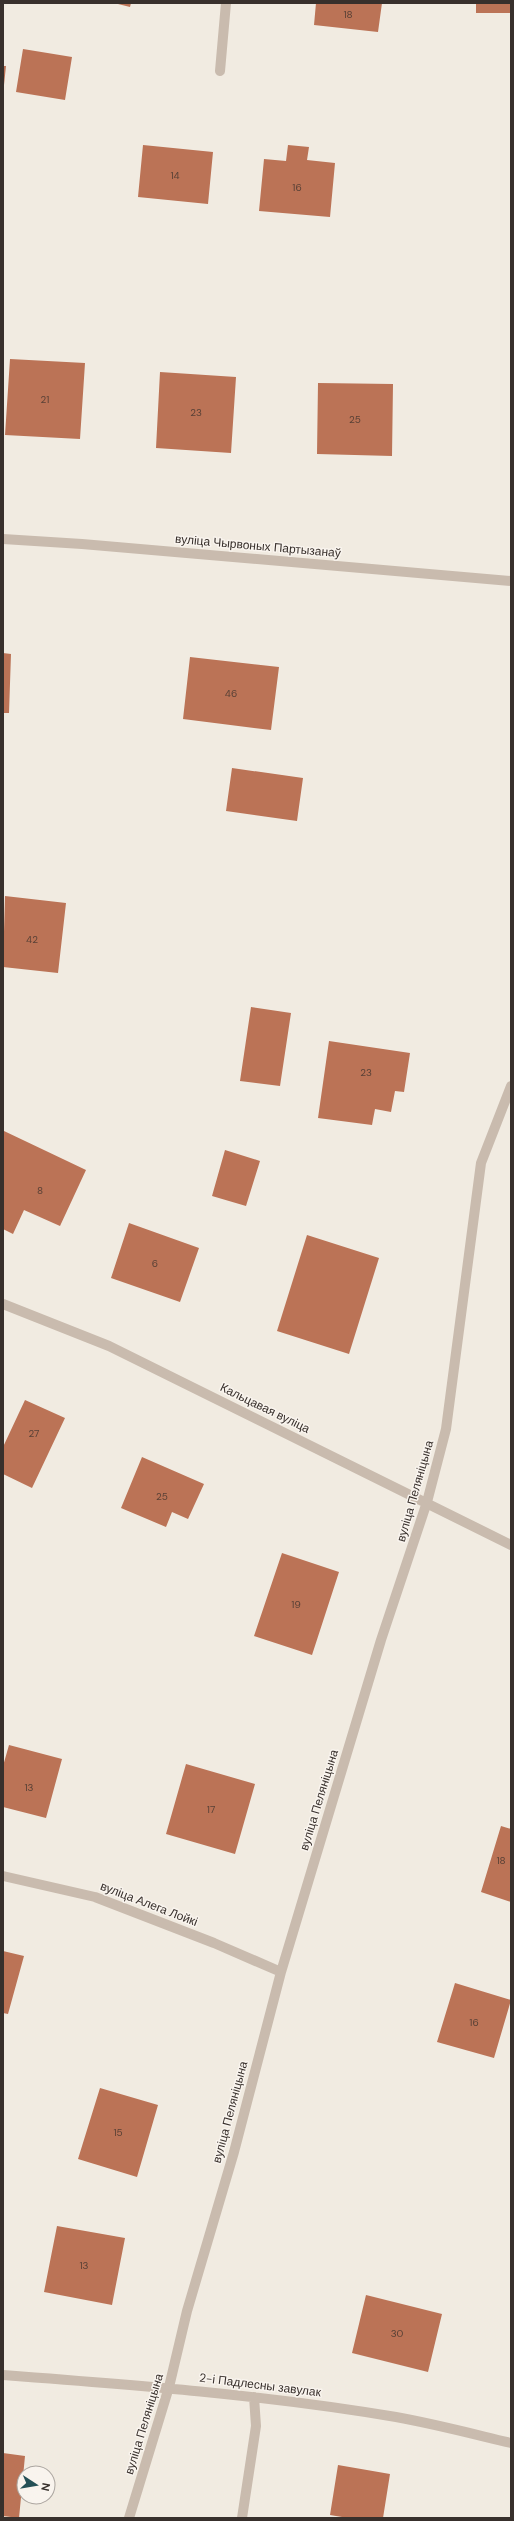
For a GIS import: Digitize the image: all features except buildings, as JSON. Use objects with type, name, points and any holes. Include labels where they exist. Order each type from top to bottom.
[{"type":"street","points":[[220,71],[226,3]]},
{"type":"street","name":"вуліца Чырвоных Партызанаў","points":[[3,539],[82,544],[511,581]]},
{"type":"street","name":"вуліца Пеляніцына","points":[[129,2518],[169,2387],[187,2312],[234,2152],[281,1972],[381,1640],[427,1502],[446,1429],[481,1163],[511,1086]]},
{"type":"street","name":"Кальцавая вуліца","points":[[3,1304],[109,1346],[427,1502],[511,1545]]},
{"type":"street","name":"вуліца Алега Лойкі","points":[[3,1876],[95,1897],[214,1943],[281,1972]]},
{"type":"street","name":"2-і Падлесны завулак","points":[[3,2375],[169,2387],[254,2397],[397,2418],[511,2443]]},
{"type":"street","points":[[242,2518],[256,2426],[254,2397]]}]
